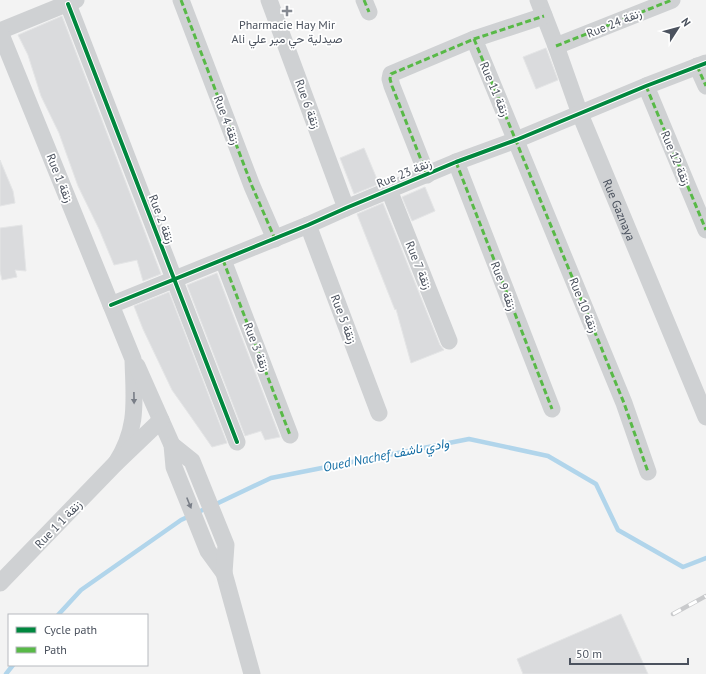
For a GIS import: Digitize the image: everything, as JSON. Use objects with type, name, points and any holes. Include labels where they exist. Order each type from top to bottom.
[{"type":"street","name":"Rue 4 زنقة","points":[[181,0],[252,186],[275,239]]},
{"type":"street","name":"Rue 6 زنقة","points":[[269,0],[346,208]]},
{"type":"street","name":"Rue Gaznaya","points":[[538,0],[580,114],[706,417]]},
{"type":"street","name":"Rue 24 زنقة","points":[[556,46],[672,0]]},
{"type":"street","points":[[0,31],[72,2]]},
{"type":"street","name":"Rue 2 زنقة","points":[[72,2],[237,442]]},
{"type":"street","points":[[427,175],[396,97],[390,79],[391,74],[474,39],[544,16]]},
{"type":"street","name":"Rue زنقة 1","points":[[0,31],[119,324]]},
{"type":"street","name":"Rue 11 زنقة","points":[[474,39],[516,140]]},
{"type":"street","name":"Rue 23 زنقة","points":[[111,305],[275,239],[456,162],[516,140],[646,86],[702,65]]},
{"type":"street","points":[[702,65],[706,86]]},
{"type":"street","name":"Rue 12 زنقة","points":[[646,86],[706,230]]},
{"type":"street","name":"Rue 10 زنقة","points":[[516,140],[624,403],[648,472]]},
{"type":"street","name":"Rue 9 زنقة","points":[[456,162],[552,409]]},
{"type":"street","name":"Rue 7 زنقة","points":[[389,190],[449,341]]},
{"type":"street","name":"Rue 5 زنقة","points":[[308,225],[379,413]]},
{"type":"street","name":"Rue 3 زنقة","points":[[223,260],[290,435]]},
{"type":"street","name":"Rue 1 زنقة 1","points":[[116,463],[128,443],[134,412],[133,359],[119,324]]},
{"type":"street","points":[[133,359],[172,444],[174,467],[208,551],[224,573]]},
{"type":"street","name":"Rue 1 زنقة 1","points":[[0,584],[116,463],[161,420]]},
{"type":"street","points":[[172,444],[192,461],[226,545],[224,573],[252,674]]},
{"type":"building","points":[[62,16],[161,274],[143,281],[137,260],[114,265],[99,229],[78,186],[59,133],[41,96],[28,55],[18,35]]},
{"type":"building","points":[[546,48],[558,80],[536,89],[523,57]]},
{"type":"building","points":[[364,148],[379,184],[354,194],[340,158]]},
{"type":"building","points":[[0,160],[13,191],[15,203],[0,206]]},
{"type":"building","points":[[425,187],[435,211],[412,221],[402,197]]},
{"type":"building","points":[[383,203],[440,345],[444,350],[411,363],[396,309],[395,310],[357,214]]},
{"type":"building","points":[[22,225],[26,271],[15,270],[17,277],[2,280],[0,271],[0,228]]},
{"type":"building","points":[[217,273],[280,437],[265,440],[261,431],[245,436],[187,285]]},
{"type":"building","points":[[169,292],[227,443],[212,447],[172,390],[143,329],[134,306]]},
{"type":"building","points":[[621,614],[648,674],[523,674],[517,659]]},
{"type":"waterway","name":"Oued Nachef وادي ناشف","points":[[214,505],[271,478],[469,439],[548,456],[596,484],[618,530],[683,567],[706,558]]},
{"type":"waterway","name":"Oued Nachef وادي ناشف","points":[[59,614],[81,590],[181,520],[207,508]]},
{"type":"waterway","name":"Oued Nachef وادي ناشف","points":[[6,674],[12,666]]},
{"type":"railway","points":[[673,614],[706,596]]},
{"type":"marked path","points":[[181,0],[252,186],[275,239]]},
{"type":"marked path","points":[[364,0],[369,12]]},
{"type":"marked path","points":[[556,46],[672,0]]},
{"type":"marked path","points":[[427,175],[392,86],[390,79],[391,74],[474,39],[544,16]]},
{"type":"marked path","points":[[474,39],[624,403],[648,472]]},
{"type":"marked path","points":[[697,66],[706,86]]},
{"type":"marked path","points":[[646,86],[706,230]]},
{"type":"marked path","points":[[456,162],[552,409]]},
{"type":"marked path","points":[[223,260],[290,435]]},
{"type":"cycle path","points":[[68,4],[237,442]]},
{"type":"cycle path","points":[[111,305],[308,225],[456,162],[516,140],[646,86],[706,63]]},
{"type":"place","name":"Pharmacie Hay Mir Ali صيدلية حي مير علي","points":[[287,11]]}]
